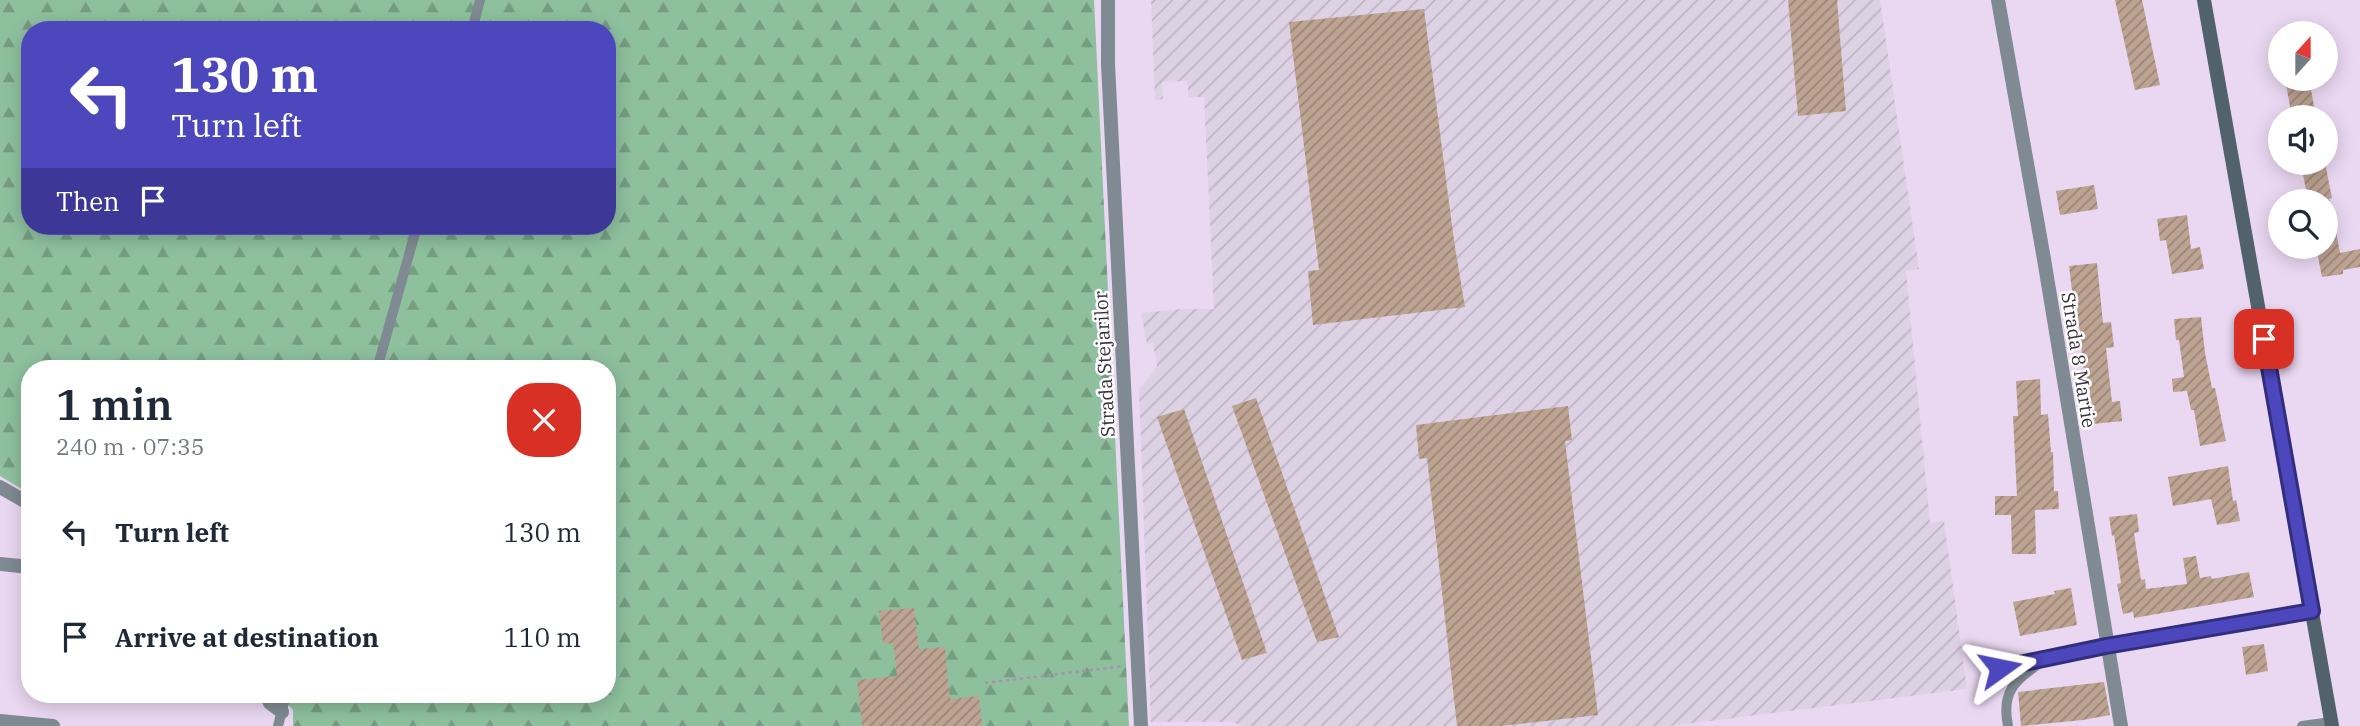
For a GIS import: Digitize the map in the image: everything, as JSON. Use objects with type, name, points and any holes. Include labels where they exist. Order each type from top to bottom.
[{"type":"main road","points":[[2204,0],[2331,724]]},
{"type":"street","name":"Strada Stejarilor","points":[[1108,0],[1108,64],[1141,726]]},
{"type":"street","name":"Strada 8 Martie","points":[[1998,0],[2044,259],[2120,726]]},
{"type":"street","points":[[0,487],[21,499]]},
{"type":"street","points":[[0,565],[21,566]]},
{"type":"street","points":[[2000,668],[2106,646],[2312,611]]},
{"type":"street","points":[[270,703],[280,719]]},
{"type":"street","points":[[0,721],[53,726]]},
{"type":"lane","points":[[474,21],[480,0]]},
{"type":"lane","points":[[380,360],[414,235]]},
{"type":"lane","points":[[2008,726],[2005,710],[2008,695],[2017,680],[2046,658]]},
{"type":"lane","points":[[2302,726],[2331,724]]},
{"type":"path","points":[[985,682],[1138,664]]},
{"type":"shaded area","points":[[1151,0],[1880,0],[1919,269],[1906,271],[1930,523],[1944,521],[1967,689],[1670,726],[1243,726],[1231,722],[1151,722],[1139,389],[1157,367],[1153,343],[1147,344],[1141,313],[1214,309],[1204,97],[1189,97],[1187,81],[1162,82],[1163,99],[1155,100]]},
{"type":"green space","points":[[0,0],[1094,0],[1129,726],[293,726],[293,710],[286,703],[616,703],[616,360],[21,360],[21,489],[0,476]]},
{"type":"building","points":[[1788,0],[1837,0],[1846,111],[1798,116]]},
{"type":"building","points":[[2115,0],[2142,0],[2160,85],[2135,90]]},
{"type":"building","points":[[1424,9],[1465,307],[1313,325],[1308,271],[1319,270],[1289,22]]},
{"type":"building","points":[[2287,91],[2311,91],[2314,105],[2290,105]]},
{"type":"building","points":[[2303,175],[2327,175],[2330,189],[2306,189]]},
{"type":"building","points":[[2094,185],[2098,209],[2060,215],[2056,191]]},
{"type":"building","points":[[2187,215],[2191,249],[2200,247],[2204,269],[2172,274],[2166,240],[2160,241],[2157,219]]},
{"type":"building","points":[[2338,242],[2340,253],[2360,249],[2360,267],[2343,270],[2343,274],[2322,277],[2318,259],[2338,259]]},
{"type":"building","points":[[2097,263],[2103,323],[2111,322],[2114,347],[2106,348],[2112,402],[2120,401],[2122,421],[2093,424],[2089,382],[2085,382],[2077,307],[2074,307],[2069,266]]},
{"type":"building","points":[[2201,317],[2212,388],[2215,388],[2226,441],[2200,446],[2194,410],[2191,410],[2187,391],[2173,392],[2172,379],[2184,377],[2174,319]]},
{"type":"building","points":[[2040,379],[2041,415],[2048,414],[2054,491],[2058,491],[2059,509],[2035,510],[2036,554],[2012,554],[2011,515],[1995,515],[1995,496],[2017,496],[2013,416],[2018,416],[2016,381]]},
{"type":"building","points":[[1256,398],[1339,637],[1317,642],[1232,406]]},
{"type":"building","points":[[1568,406],[1572,440],[1565,441],[1598,715],[1501,726],[1457,726],[1427,458],[1419,459],[1416,425]]},
{"type":"building","points":[[1184,409],[1267,653],[1242,660],[1157,417]]},
{"type":"building","points":[[2228,466],[2233,501],[2236,500],[2240,521],[2217,525],[2211,499],[2173,506],[2168,477]]},
{"type":"building","points":[[2137,514],[2139,532],[2134,533],[2141,580],[2145,579],[2146,589],[2187,584],[2183,558],[2196,556],[2200,578],[2211,576],[2212,579],[2249,572],[2254,597],[2134,618],[2133,612],[2123,614],[2117,584],[2121,583],[2109,517]]},
{"type":"building","points":[[2071,588],[2077,625],[2020,636],[2013,602]]},
{"type":"building","points":[[914,608],[919,649],[945,647],[950,699],[979,696],[982,726],[862,726],[857,680],[897,676],[893,643],[883,644],[879,611]]},
{"type":"building","points":[[2264,644],[2268,671],[2246,675],[2242,647]]},
{"type":"building","points":[[2104,682],[2110,715],[2021,726],[2018,692]]},
{"type":"route","points":[[2000,668],[2106,646],[2312,611],[2264,339]]}]
